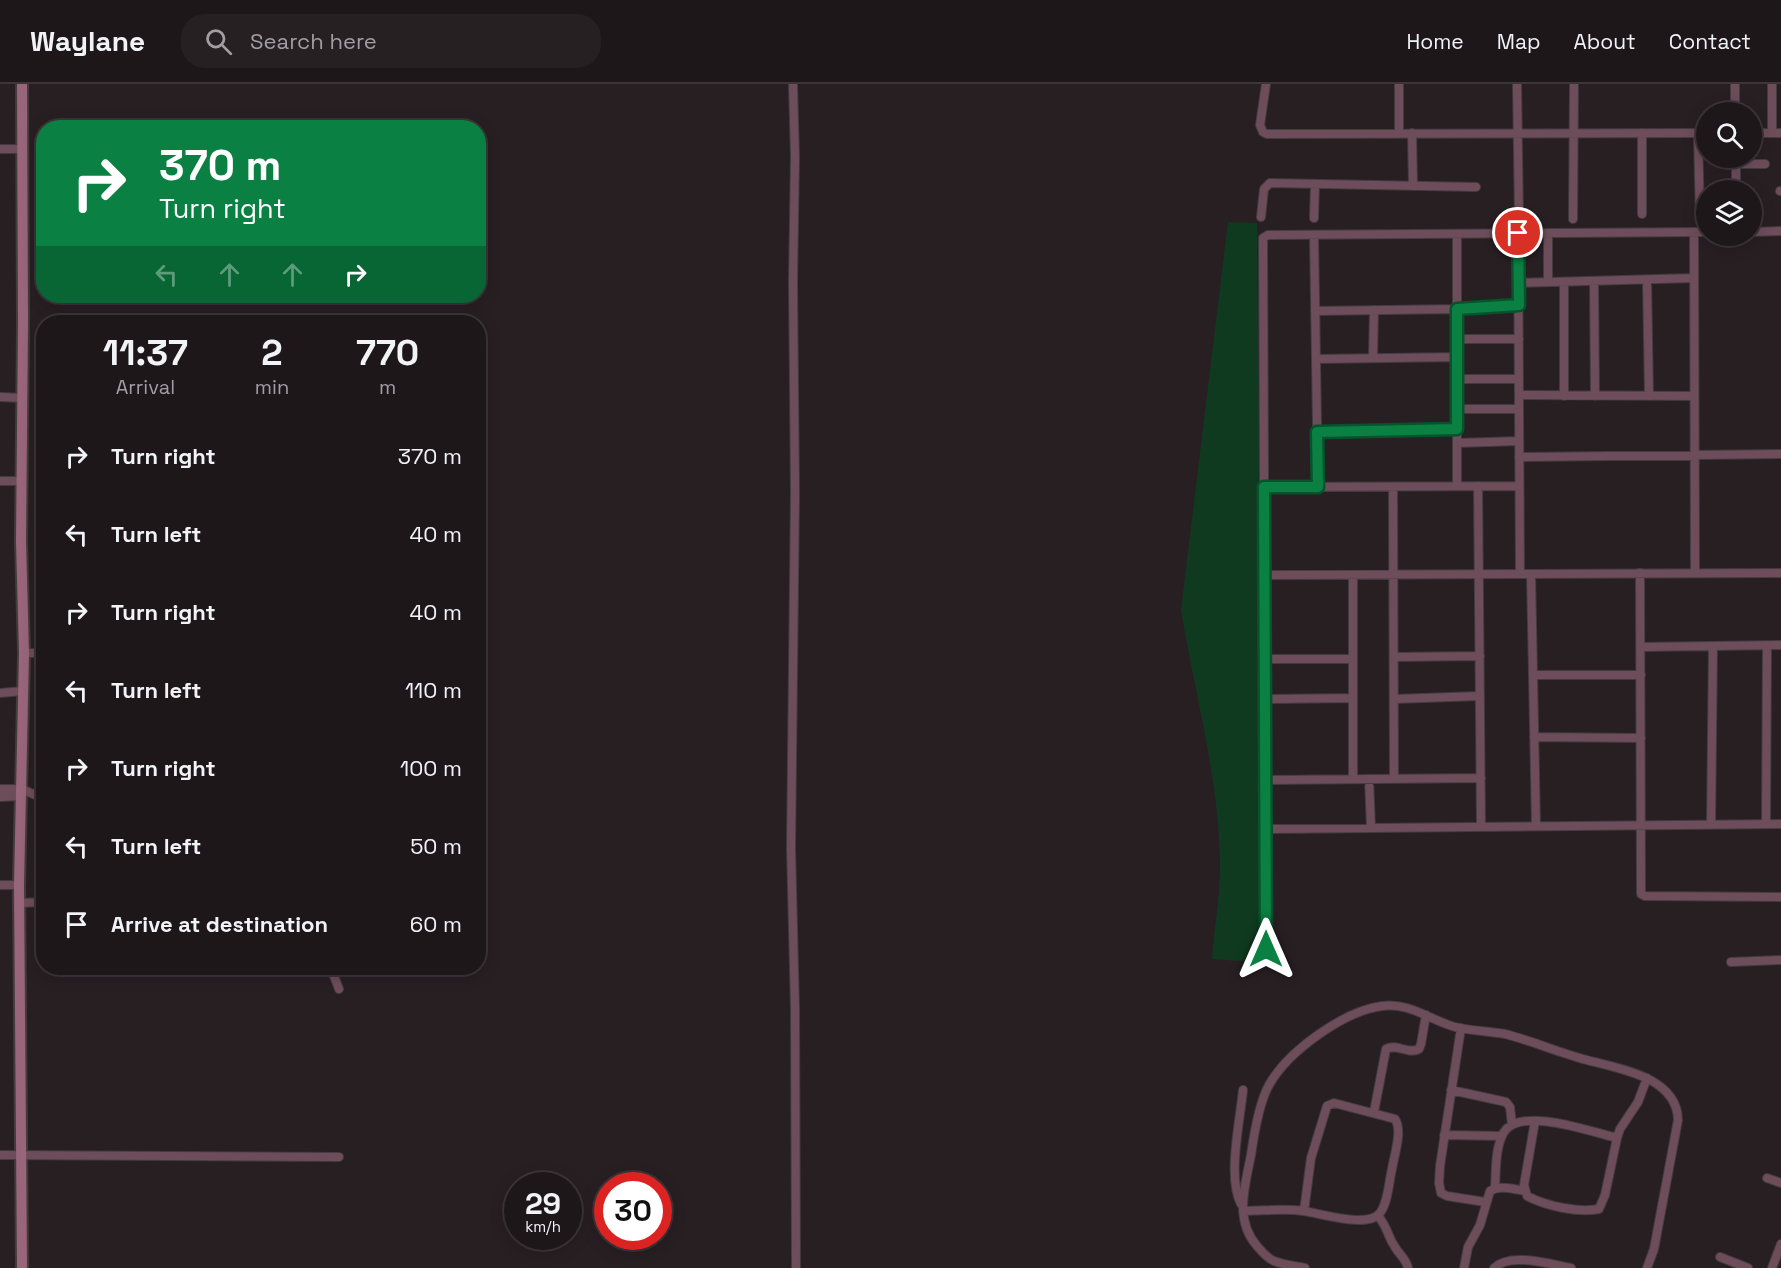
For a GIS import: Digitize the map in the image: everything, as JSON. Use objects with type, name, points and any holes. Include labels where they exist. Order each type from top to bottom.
[{"type":"street","points":[[22,84],[21,481],[24,654],[19,885],[22,1268]]},
{"type":"street","points":[[793,84],[795,493],[791,848],[795,1009],[796,1268]]},
{"type":"street","points":[[1266,84],[1260,125],[1263,132],[1696,133]]},
{"type":"street","points":[[1399,84],[1399,133]]},
{"type":"street","points":[[1517,84],[1519,220]]},
{"type":"street","points":[[1573,219],[1574,84]]},
{"type":"street","points":[[1735,84],[1735,102]]},
{"type":"street","points":[[1772,84],[1777,133]]},
{"type":"street","points":[[1412,133],[1413,186]]},
{"type":"street","points":[[1642,133],[1642,214]]},
{"type":"street","points":[[0,149],[22,149]]},
{"type":"street","points":[[1762,164],[1766,164]]},
{"type":"street","points":[[1261,218],[1264,189],[1267,184],[1476,187]]},
{"type":"street","points":[[1314,218],[1315,184]]},
{"type":"street","points":[[1762,232],[1781,231]]},
{"type":"street","points":[[1266,949],[1263,238],[1268,235],[1694,232],[1695,573]]},
{"type":"street","points":[[1518,233],[1520,574]]},
{"type":"street","points":[[1548,233],[1548,282]]},
{"type":"street","points":[[1457,234],[1457,486]]},
{"type":"street","points":[[1314,235],[1318,487]]},
{"type":"street","points":[[1519,283],[1694,278]]},
{"type":"street","points":[[1647,280],[1649,396]]},
{"type":"street","points":[[1594,281],[1595,396]]},
{"type":"street","points":[[1564,282],[1564,396]]},
{"type":"street","points":[[1315,311],[1457,309],[1519,305]]},
{"type":"street","points":[[1373,358],[1374,310]]},
{"type":"street","points":[[1457,339],[1519,339]]},
{"type":"street","points":[[1316,359],[1457,357]]},
{"type":"street","points":[[1457,379],[1519,379]]},
{"type":"street","points":[[1519,395],[1694,396]]},
{"type":"street","points":[[0,397],[23,398]]},
{"type":"street","points":[[1457,409],[1519,409]]},
{"type":"street","points":[[1317,432],[1457,429]]},
{"type":"street","points":[[1457,443],[1519,441]]},
{"type":"street","points":[[1519,457],[1781,454]]},
{"type":"street","points":[[0,481],[21,481]]},
{"type":"street","points":[[1393,486],[1394,779]]},
{"type":"street","points":[[1478,486],[1481,827]]},
{"type":"street","points":[[1264,487],[1519,486]]},
{"type":"street","points":[[1640,573],[1641,892],[1643,896],[1781,897]]},
{"type":"street","points":[[1264,575],[1781,573]]},
{"type":"street","points":[[1353,574],[1353,779]]},
{"type":"street","points":[[1530,574],[1536,826]]},
{"type":"street","points":[[1766,824],[1767,645]]},
{"type":"street","points":[[1641,647],[1781,645]]},
{"type":"street","points":[[1711,825],[1713,646]]},
{"type":"street","points":[[24,654],[36,653]]},
{"type":"street","points":[[1394,657],[1480,656]]},
{"type":"street","points":[[1265,659],[1353,659]]},
{"type":"street","points":[[1533,675],[1641,675]]},
{"type":"street","points":[[0,693],[23,691]]},
{"type":"street","points":[[1394,699],[1480,696]]},
{"type":"street","points":[[1265,699],[1353,698]]},
{"type":"street","points":[[1534,737],[1641,738]]},
{"type":"street","points":[[1265,780],[1481,778]]},
{"type":"street","points":[[1369,779],[1371,828]]},
{"type":"street","points":[[0,789],[36,797]]},
{"type":"street","points":[[0,797],[22,793]]},
{"type":"street","points":[[1265,829],[1781,824]]},
{"type":"street","points":[[0,885],[19,885]]},
{"type":"street","points":[[20,903],[36,902]]},
{"type":"street","points":[[1731,962],[1781,960]]},
{"type":"street","points":[[333,975],[339,989]]},
{"type":"street","points":[[1242,1208],[1253,1145],[1269,1085],[1286,1063],[1321,1032],[1358,1012],[1392,1005],[1404,1007],[1461,1028],[1506,1035],[1647,1078],[1673,1099],[1678,1120],[1656,1236],[1647,1268]]},
{"type":"street","points":[[1374,1112],[1386,1049],[1394,1046],[1411,1051],[1419,1049],[1426,1016]]},
{"type":"street","points":[[1461,1028],[1444,1135],[1439,1184],[1441,1193],[1447,1196],[1485,1202]]},
{"type":"street","points":[[1464,1268],[1468,1248],[1480,1225],[1485,1202],[1490,1191],[1495,1188],[1525,1191],[1532,1198],[1552,1204],[1586,1210],[1599,1209],[1605,1195],[1620,1128],[1638,1102],[1647,1078]]},
{"type":"street","points":[[1243,1090],[1234,1174],[1235,1189],[1250,1236],[1263,1253],[1273,1260],[1305,1268]]},
{"type":"street","points":[[1451,1090],[1506,1102],[1510,1107],[1512,1125]]},
{"type":"street","points":[[1242,1208],[1304,1211],[1352,1219],[1371,1219],[1378,1216],[1383,1207],[1390,1178],[1398,1129],[1395,1119],[1334,1103],[1327,1106],[1311,1158],[1304,1211]]},
{"type":"street","points":[[1495,1188],[1502,1136],[1516,1122],[1535,1121],[1563,1124],[1617,1138]]},
{"type":"street","points":[[1525,1191],[1527,1160],[1535,1121]]},
{"type":"street","points":[[1444,1135],[1502,1136]]},
{"type":"street","points":[[0,1155],[339,1157]]},
{"type":"street","points":[[1767,1178],[1781,1183]]},
{"type":"street","points":[[1378,1216],[1388,1229],[1394,1247],[1404,1256],[1408,1268]]},
{"type":"street","points":[[1772,1268],[1781,1244]]},
{"type":"street","points":[[1720,1257],[1748,1268]]},
{"type":"street","points":[[1494,1268],[1502,1262],[1516,1260],[1571,1268]]},
{"type":"green space","points":[[1228,222],[1257,223],[1262,735],[1267,963],[1212,959],[1220,879],[1219,835],[1206,739],[1181,610]]},
{"type":"route","points":[[1266,949],[1264,487],[1318,487],[1317,432],[1457,429],[1457,309],[1519,305],[1518,233]]}]
